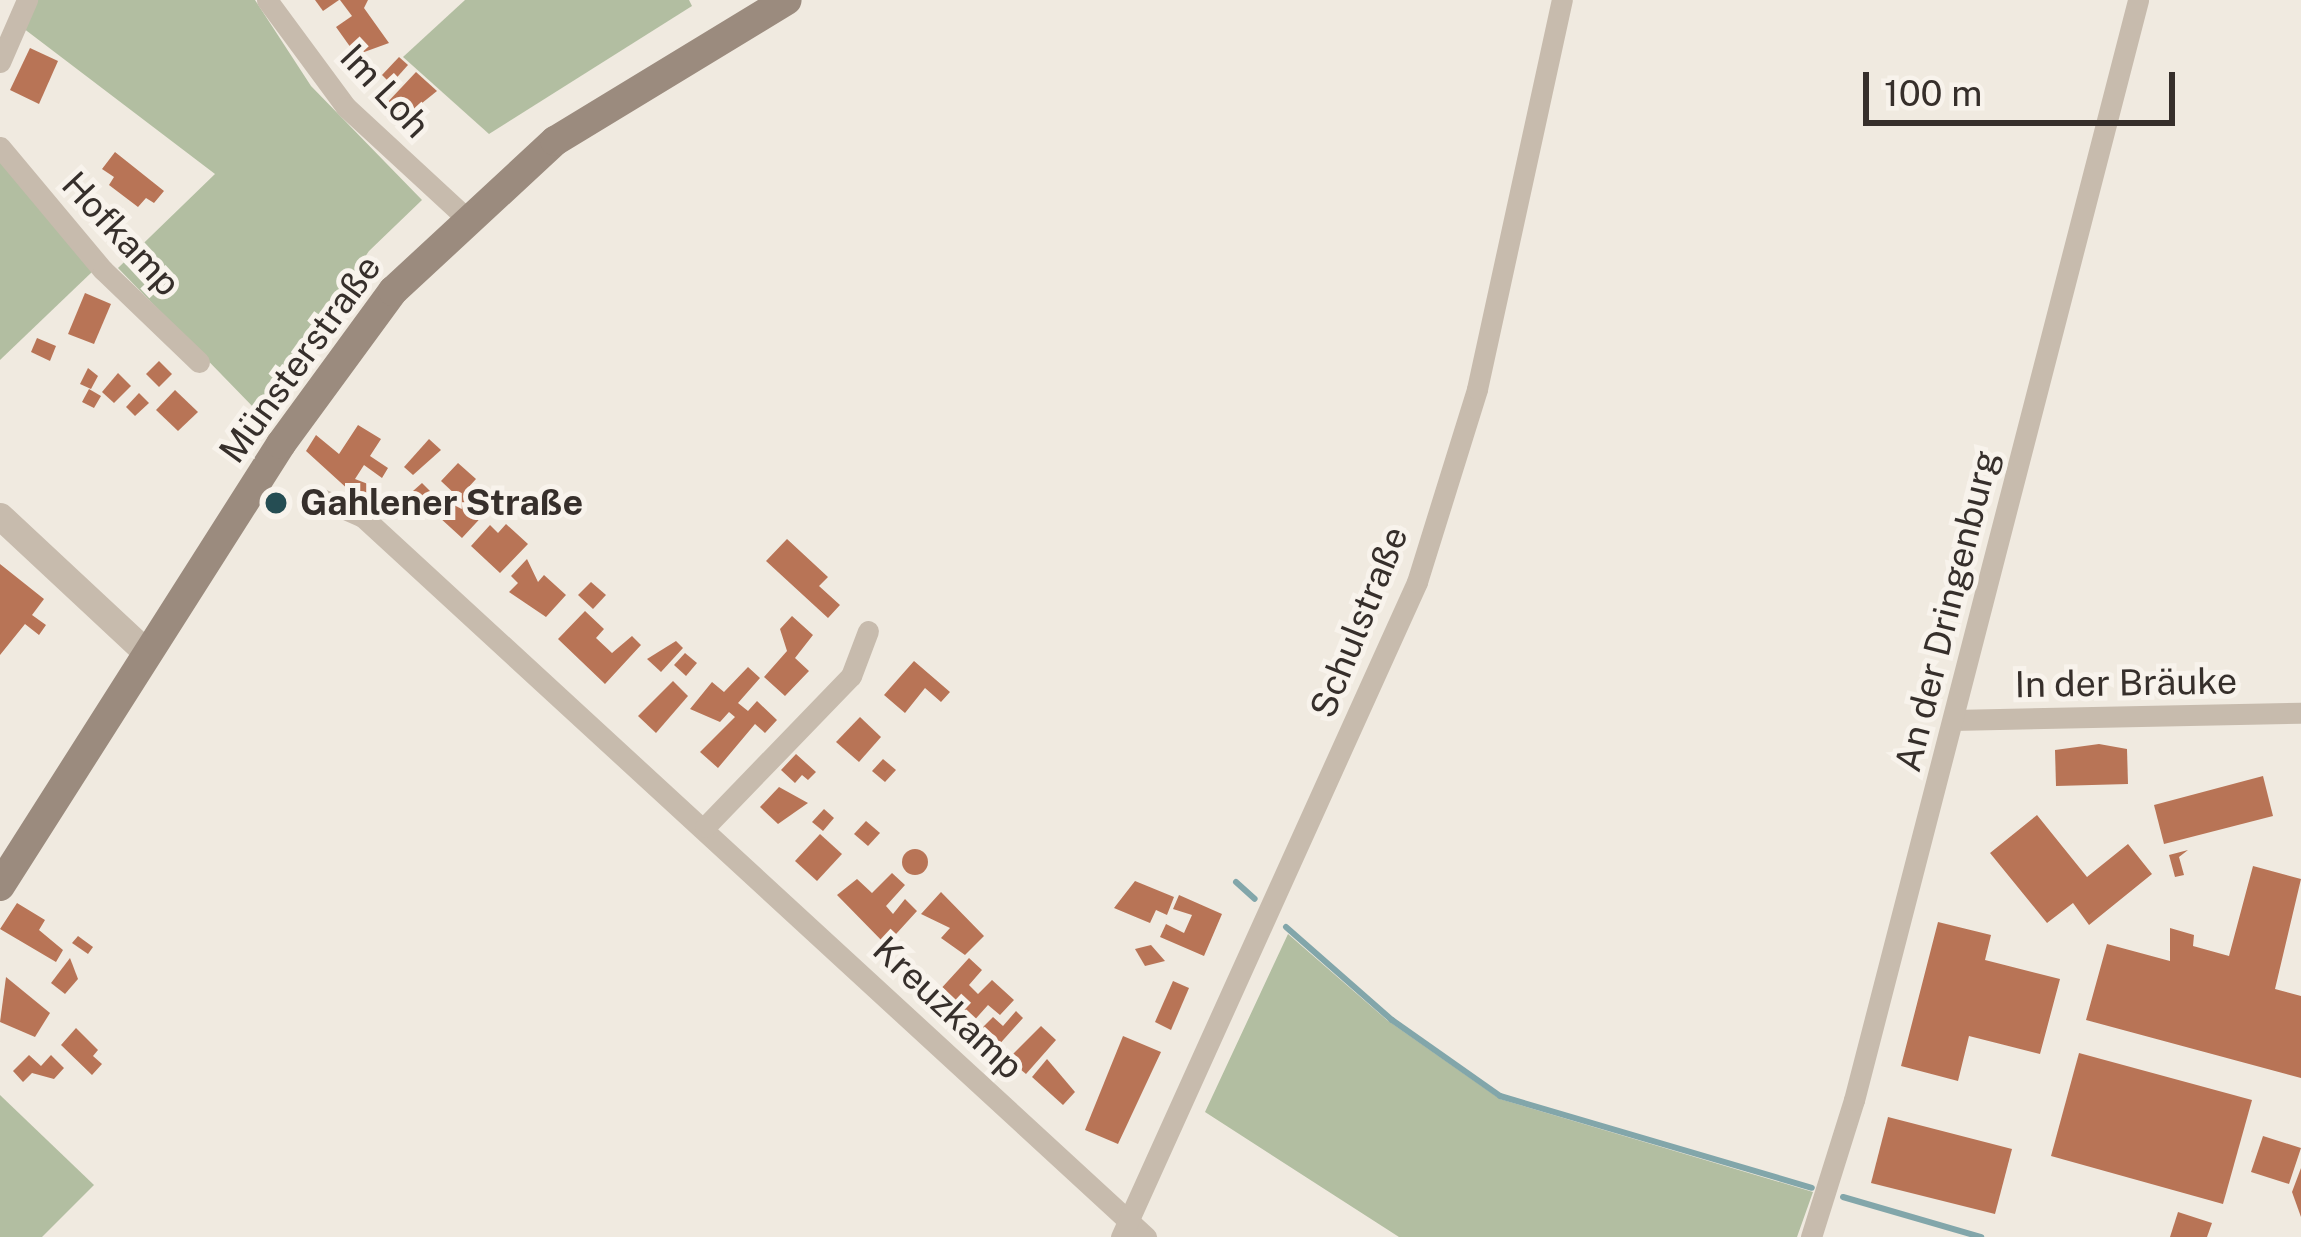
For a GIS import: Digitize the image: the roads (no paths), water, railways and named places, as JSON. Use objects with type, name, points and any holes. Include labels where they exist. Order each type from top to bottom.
[{"type":"main road","name":"Münsterstraße","points":[[0,886],[327,375],[465,217],[626,92],[787,0]]},
{"type":"street","points":[[0,62],[27,0]]},
{"type":"street","name":"Im Loh","points":[[267,0],[346,107],[465,217]]},
{"type":"street","name":"Schulstraße","points":[[1132,1232],[1417,582],[1477,389],[1562,0]]},
{"type":"street","name":"An der Dringenburg","points":[[1811,1237],[1952,720],[2138,0]]},
{"type":"street","name":"Hofkamp","points":[[0,147],[103,270],[199,362]]},
{"type":"street","name":"Kreuzkamp","points":[[322,499],[363,517],[705,827],[1132,1232]]},
{"type":"street","points":[[0,516],[147,653]]},
{"type":"street","points":[[705,827],[851,676],[868,631]]},
{"type":"street","name":"In der Bräuke","points":[[1952,720],[2301,713]]},
{"type":"waterway","points":[[1236,882],[1255,899]]},
{"type":"waterway","points":[[1286,927],[1392,1020],[1500,1096],[1812,1188]]},
{"type":"waterway","points":[[1843,1197],[1981,1237]]},
{"type":"place","name":"Gahlener Straße","points":[[276,503]]}]
